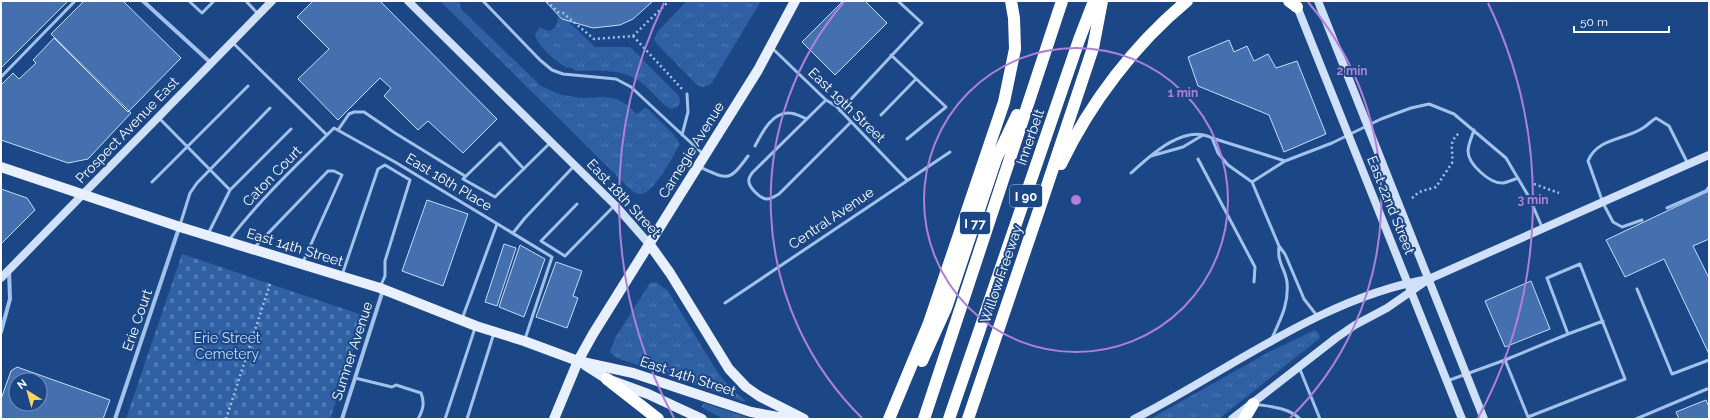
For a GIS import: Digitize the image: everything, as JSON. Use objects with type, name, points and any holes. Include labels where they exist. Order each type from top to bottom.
[{"type":"highway","points":[[912,375],[1004,102],[1015,49],[1014,18],[1011,1]]},
{"type":"highway","name":"Innerbelt","points":[[924,419],[1062,1]]},
{"type":"highway","name":"Innerbelt","points":[[949,419],[1079,40],[1094,1]]},
{"type":"highway","name":"Willow Freeway","points":[[968,419],[1093,48],[1102,1]]},
{"type":"highway","points":[[1040,207],[1075,136],[1101,96],[1130,58],[1148,38],[1188,1]]},
{"type":"highway","name":"I 77","points":[[890,419],[946,308],[996,159],[1038,71]]},
{"type":"highway","points":[[607,379],[658,419]]},
{"type":"highway","points":[[1244,419],[1252,404]]},
{"type":"main road","name":"Carnegie Avenue","points":[[554,419],[578,361],[771,47],[795,1]]},
{"type":"main road","name":"East 14th Street","points":[[1,166],[180,227],[382,289],[476,326],[524,341],[578,361],[634,373],[751,412],[789,419]]},
{"type":"main road","name":"East 18th Street","points":[[650,245],[670,273],[720,357],[737,378],[759,396],[804,419]]},
{"type":"main road","name":"East 14th Street","points":[[578,361],[607,379],[648,394],[702,419]]},
{"type":"street","points":[[143,1],[211,63]]},
{"type":"street","name":"Prospect Avenue East","points":[[1,278],[272,1]]},
{"type":"street","name":"East 18th Street","points":[[408,1],[615,205],[650,245]]},
{"type":"street","name":"East 22nd Street","points":[[1318,1],[1484,419]]},
{"type":"street","name":"East 22nd Street","points":[[1294,3],[1349,135],[1462,419]]},
{"type":"street","points":[[1232,419],[1355,325],[1387,308],[1429,279],[1709,155]]},
{"type":"street","name":"Erie Court","points":[[115,419],[180,227]]},
{"type":"street","points":[[1,332],[10,299],[9,270]]},
{"type":"street","points":[[1134,419],[1270,342],[1318,317],[1379,290],[1408,282],[1429,279]]},
{"type":"street","name":"Sumner Avenue","points":[[342,419],[382,289]]},
{"type":"lane","points":[[1,77],[76,1]]},
{"type":"lane","points":[[189,1],[202,13],[214,1]]},
{"type":"lane","points":[[246,1],[258,14]]},
{"type":"lane","points":[[483,1],[540,60],[552,70],[563,74],[616,78],[631,87],[704,156]]},
{"type":"lane","points":[[840,111],[922,23],[898,1]]},
{"type":"lane","points":[[231,42],[327,135]]},
{"type":"lane","name":"East 19th Street","points":[[771,47],[826,100],[840,111],[907,180]]},
{"type":"lane","points":[[891,55],[946,107],[907,139]]},
{"type":"lane","points":[[881,115],[916,78]]},
{"type":"lane","points":[[152,182],[248,86]]},
{"type":"lane","points":[[682,135],[688,112],[687,94]]},
{"type":"lane","points":[[826,100],[752,174],[748,180],[757,194],[765,199],[773,198],[779,194],[851,122]]},
{"type":"lane","points":[[1252,182],[1285,161],[1349,135],[1368,125],[1411,108],[1428,104],[1454,114],[1506,158],[1529,197],[1542,229]]},
{"type":"lane","points":[[180,227],[193,188],[270,108]]},
{"type":"lane","name":"Caton Court","points":[[228,241],[242,222],[269,194],[327,135],[336,129],[349,114],[354,112],[364,112],[395,134],[465,176],[463,179],[495,197],[524,169]]},
{"type":"lane","points":[[755,146],[763,132],[779,114],[790,113],[807,119]]},
{"type":"lane","points":[[158,116],[230,190]]},
{"type":"lane","points":[[1642,220],[1622,226],[1613,222],[1602,203],[1588,161],[1591,154],[1598,146],[1643,128],[1656,118],[1669,126],[1688,164]]},
{"type":"lane","points":[[207,235],[230,190],[291,129]]},
{"type":"lane","name":"East 16th Place","points":[[336,129],[395,162],[552,257],[524,341]]},
{"type":"lane","points":[[1474,130],[1468,152],[1472,164],[1494,182],[1503,183],[1518,178]]},
{"type":"lane","points":[[1131,173],[1149,157],[1170,142],[1187,136],[1205,134],[1212,138],[1285,161]]},
{"type":"lane","points":[[1149,157],[1182,147],[1205,134]]},
{"type":"lane","points":[[1212,138],[1218,152],[1228,165],[1252,182],[1279,246],[1285,254],[1304,299],[1318,317]]},
{"type":"lane","points":[[465,176],[500,144],[524,169],[551,142]]},
{"type":"lane","name":"Central Avenue","points":[[725,303],[950,152]]},
{"type":"lane","points":[[698,166],[722,177],[728,177],[734,174],[748,156]]},
{"type":"lane","points":[[1198,159],[1254,267],[1254,282]]},
{"type":"lane","points":[[341,277],[378,169],[385,165],[410,180],[385,261],[385,276],[382,289]]},
{"type":"lane","points":[[513,234],[524,218],[575,165]]},
{"type":"lane","points":[[253,249],[328,172],[334,171],[342,175],[302,264]]},
{"type":"lane","points":[[1667,208],[1706,190],[1709,187]]},
{"type":"lane","points":[[535,247],[577,204]]},
{"type":"lane","points":[[541,240],[565,256],[615,205]]},
{"type":"lane","points":[[461,320],[497,224]]},
{"type":"lane","points":[[1270,342],[1286,307],[1287,281],[1278,256],[1279,246]]},
{"type":"lane","points":[[1506,360],[1528,416],[1625,379],[1580,264],[1547,278],[1568,334]]},
{"type":"lane","points":[[1637,289],[1672,374],[1709,360]]},
{"type":"lane","points":[[1447,381],[1506,360],[1603,321]]},
{"type":"lane","points":[[445,419],[476,326]]},
{"type":"lane","points":[[467,419],[494,332]]},
{"type":"lane","points":[[1299,367],[1320,419]]},
{"type":"lane","points":[[355,378],[392,387],[396,384],[421,393],[424,400],[423,409],[418,419]]},
{"type":"lane","points":[[1636,419],[1706,389]]},
{"type":"lane","points":[[1252,404],[1279,408],[1295,414],[1300,419]]},
{"type":"lane","points":[[1648,414],[1650,419]]},
{"type":"path","points":[[547,1],[558,12],[564,13],[594,40],[633,36],[669,1]]},
{"type":"path","points":[[633,36],[687,94]]},
{"type":"path","points":[[1412,198],[1419,192],[1436,188],[1452,163],[1452,140],[1459,133]]},
{"type":"path","points":[[1534,184],[1559,192]]},
{"type":"path","points":[[226,419],[270,284]]},
{"type":"green space","points":[[440,1],[459,1],[461,9],[541,86],[562,95],[581,98],[603,97],[617,99],[637,114],[644,108],[647,108],[674,135],[680,144],[654,185],[642,194],[632,190]]},
{"type":"green space","points":[[687,1],[761,1],[711,84],[705,87],[701,87],[696,84],[657,44],[654,39],[658,31]]},
{"type":"green space","points":[[563,16],[595,47],[630,47],[679,96],[680,103],[678,106],[671,109],[667,107],[642,83],[634,78],[610,71],[575,71],[574,69],[564,66],[553,58],[543,49],[535,34],[540,27],[549,31],[553,29],[557,24],[557,17]]},
{"type":"green space","name":"Erie Street Cemetery","points":[[182,254],[365,316],[330,419],[126,419]]},
{"type":"green space","points":[[656,282],[668,291],[718,373],[733,391],[745,400],[745,402],[617,358],[610,352],[615,338],[650,283]]},
{"type":"green space","points":[[1315,330],[1319,334],[1320,338],[1219,419],[1150,419],[1269,352]]},
{"type":"green space","points":[[704,403],[752,419],[724,419],[701,407]]},
{"type":"building","points":[[1,1],[68,1],[1,68]]},
{"type":"building","points":[[84,1],[123,1],[181,58],[129,111],[51,34]]},
{"type":"building","points":[[313,1],[380,1],[497,119],[463,153],[428,121],[418,130],[384,96],[391,88],[380,78],[338,120],[298,79],[329,49],[297,17]]},
{"type":"building","points":[[545,1],[653,1],[633,19],[620,25],[593,28],[562,19]]},
{"type":"building","points":[[843,1],[865,1],[887,23],[835,75],[802,42]]},
{"type":"building","points":[[54,38],[128,112],[129,111],[131,113],[88,159],[68,163],[1,140],[1,85],[13,73],[19,79],[36,63],[33,60]]},
{"type":"building","points":[[1229,40],[1234,52],[1247,46],[1254,61],[1268,54],[1276,68],[1297,61],[1326,134],[1284,152],[1269,115],[1198,86],[1188,57]]},
{"type":"building","points":[[1,189],[27,198],[35,210],[1,244]]},
{"type":"building","points":[[1709,191],[1709,239],[1693,246],[1709,278],[1709,354],[1664,259],[1625,277],[1606,240]]},
{"type":"building","points":[[427,200],[468,214],[443,286],[402,271]]},
{"type":"building","points":[[504,244],[516,248],[497,306],[485,302]]},
{"type":"building","points":[[520,245],[545,259],[524,317],[499,307]]},
{"type":"building","points":[[556,262],[582,271],[573,296],[578,298],[567,328],[536,317]]},
{"type":"building","points":[[1531,281],[1550,329],[1505,347],[1485,301]]},
{"type":"building","points":[[17,367],[31,372],[11,372]]},
{"type":"building","points":[[48,378],[110,400],[103,419],[1,419],[1,399],[8,379],[8,412],[48,412]]},
{"type":"building","points":[[1706,400],[1709,407],[1709,419],[1679,419],[1676,412]]}]
